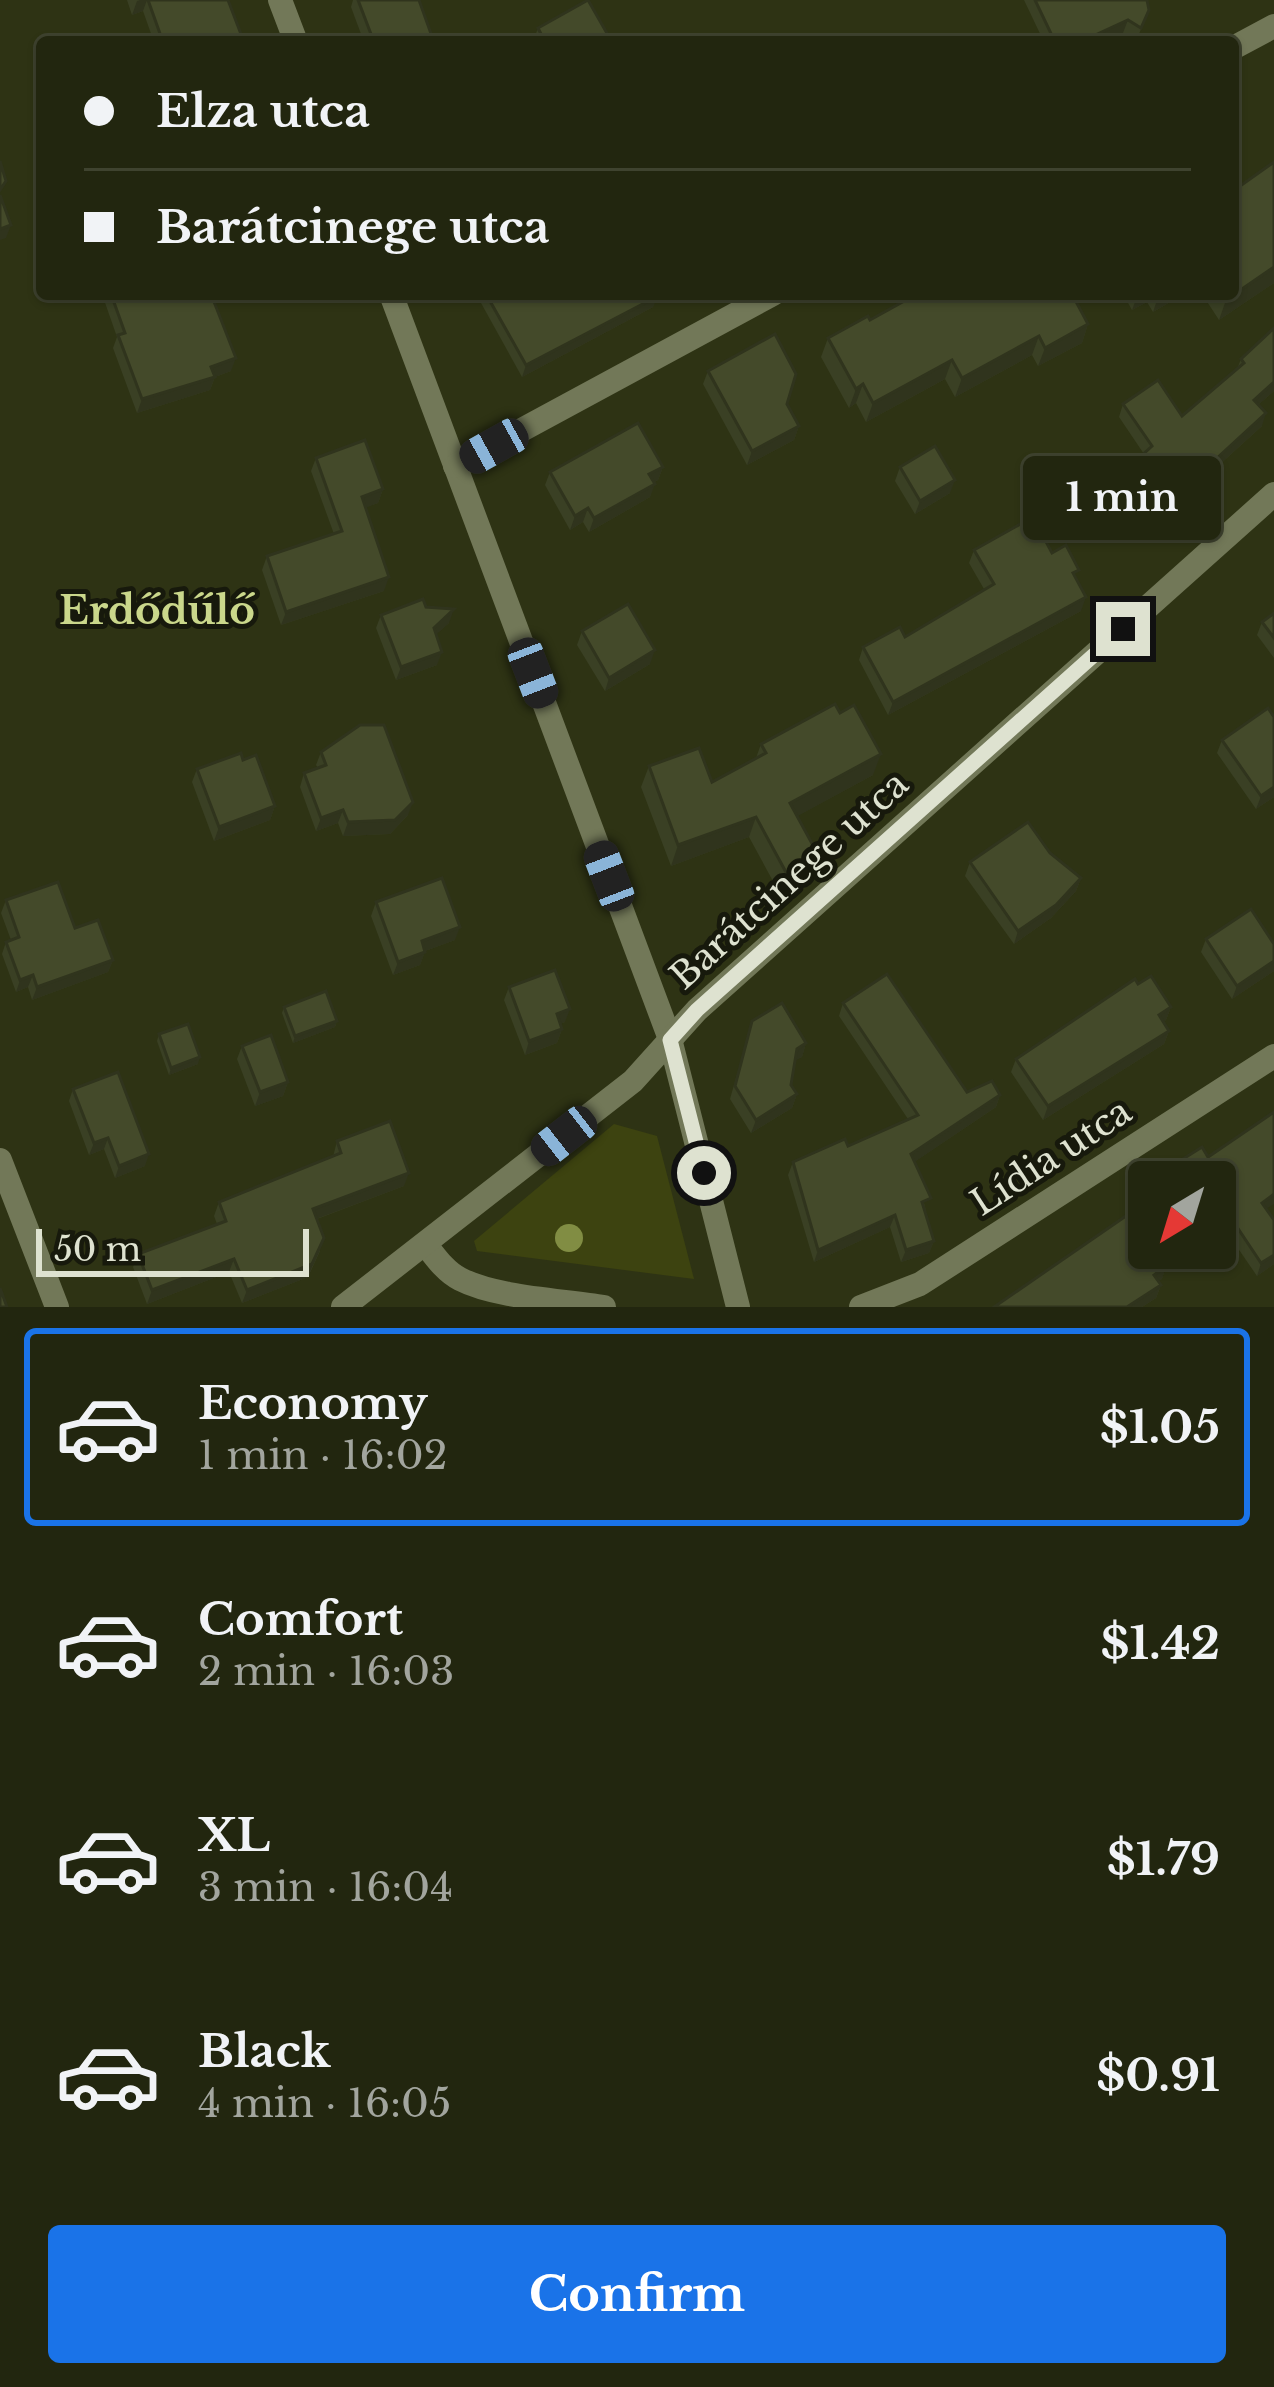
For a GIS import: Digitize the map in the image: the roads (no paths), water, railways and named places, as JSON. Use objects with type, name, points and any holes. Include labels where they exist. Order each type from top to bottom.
[{"type":"street","points":[[280,0],[294,36]]},
{"type":"street","points":[[1239,45],[1274,26]]},
{"type":"street","points":[[393,300],[670,1040],[738,1307]]},
{"type":"street","points":[[455,466],[762,300]]},
{"type":"street","name":"Barátcinege utca","points":[[343,1307],[633,1081],[697,1010],[1274,494]]},
{"type":"street","name":"Lídia utca","points":[[862,1307],[920,1284],[1274,1056]]},
{"type":"street","points":[[0,1160],[57,1307]]},
{"type":"street","points":[[426,1245],[461,1280],[604,1307]]},
{"type":"district","name":"Erdődűlő","points":[[157,610]]}]
